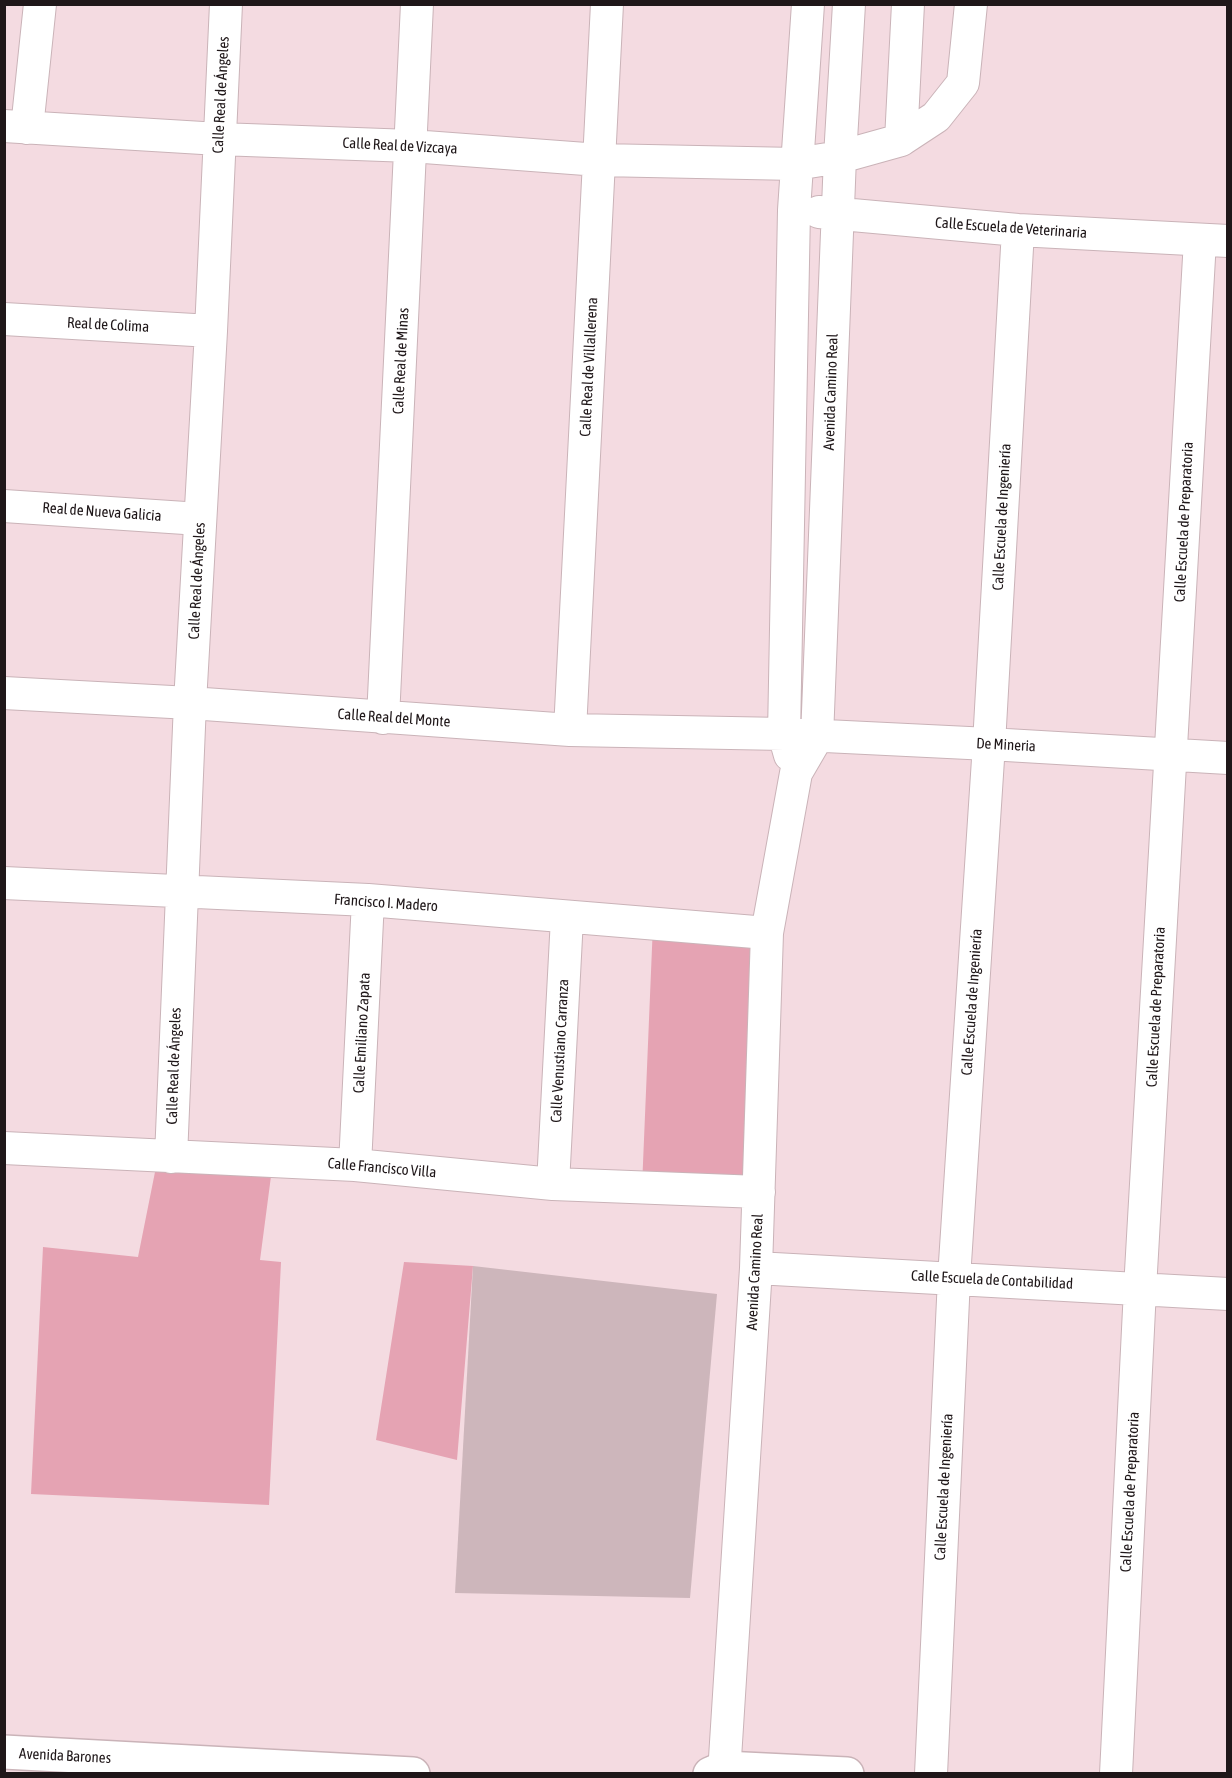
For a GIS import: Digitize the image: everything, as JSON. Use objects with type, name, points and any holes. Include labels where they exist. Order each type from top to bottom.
[{"type":"main road","name":"Avenida Barones","points":[[4,1752],[104,1766],[413,1773]]},
{"type":"main road","points":[[719,1772],[847,1773]]},
{"type":"street","points":[[16,127],[40,4]]},
{"type":"street","name":"Calle Real de Ángeles","points":[[171,1157],[190,703],[211,332],[226,4]]},
{"type":"street","name":"Calle Real de Minas","points":[[383,718],[417,4]]},
{"type":"street","name":"Calle Real de Villallerena","points":[[570,730],[607,4]]},
{"type":"street","name":"Avenida Camino Real","points":[[796,773],[784,734],[794,210],[808,4]]},
{"type":"street","name":"Avenida Camino Real","points":[[719,1772],[756,1268],[767,933],[796,773],[817,737],[840,158],[849,4]]},
{"type":"street","points":[[901,140],[908,4]]},
{"type":"street","name":"Calle Real de Vizcaya","points":[[16,127],[219,140],[411,146],[599,160],[796,164],[840,158],[901,140],[936,117],[963,83],[971,4]]},
{"type":"street","name":"Calle Escuela de Veterinaria","points":[[794,210],[1018,230],[1214,241]]},
{"type":"street","name":"Calle Escuela de Ingeniería","points":[[931,1773],[954,1278],[989,744],[1018,230]]},
{"type":"street","name":"Calle Escuela de Preparatoria","points":[[1116,1773],[1140,1289],[1171,755],[1214,241]]},
{"type":"street","name":"Real de Colima","points":[[4,319],[211,332]]},
{"type":"street","name":"Real de Nueva Galicia","points":[[4,506],[200,519]]},
{"type":"street","name":"Calle Real del Monte","points":[[4,693],[190,703],[570,730],[784,734]]},
{"type":"street","name":"De Mineria","points":[[784,734],[1227,758]]},
{"type":"street","name":"Francisco I. Madero","points":[[4,883],[368,900],[767,933]]},
{"type":"street","name":"Calle Emiliano Zapata","points":[[355,1165],[368,900]]},
{"type":"street","name":"Calle Venustiano Carranza","points":[[553,1184],[567,918]]},
{"type":"street","name":"Calle Francisco Villa","points":[[4,1148],[355,1165],[553,1184],[759,1192]]},
{"type":"street","name":"Calle Escuela de Contabilidad","points":[[756,1268],[1227,1294]]},
{"type":"shaded area","points":[[653,924],[767,933],[759,1192],[642,1187]]},
{"type":"shaded area","points":[[273,1161],[260,1260],[281,1262],[269,1505],[31,1494],[43,1247],[138,1257],[156,1167]]},
{"type":"shaded area","points":[[404,1262],[473,1266],[457,1460],[376,1440]]},
{"type":"building","points":[[473,1266],[717,1294],[690,1598],[455,1593]]}]
